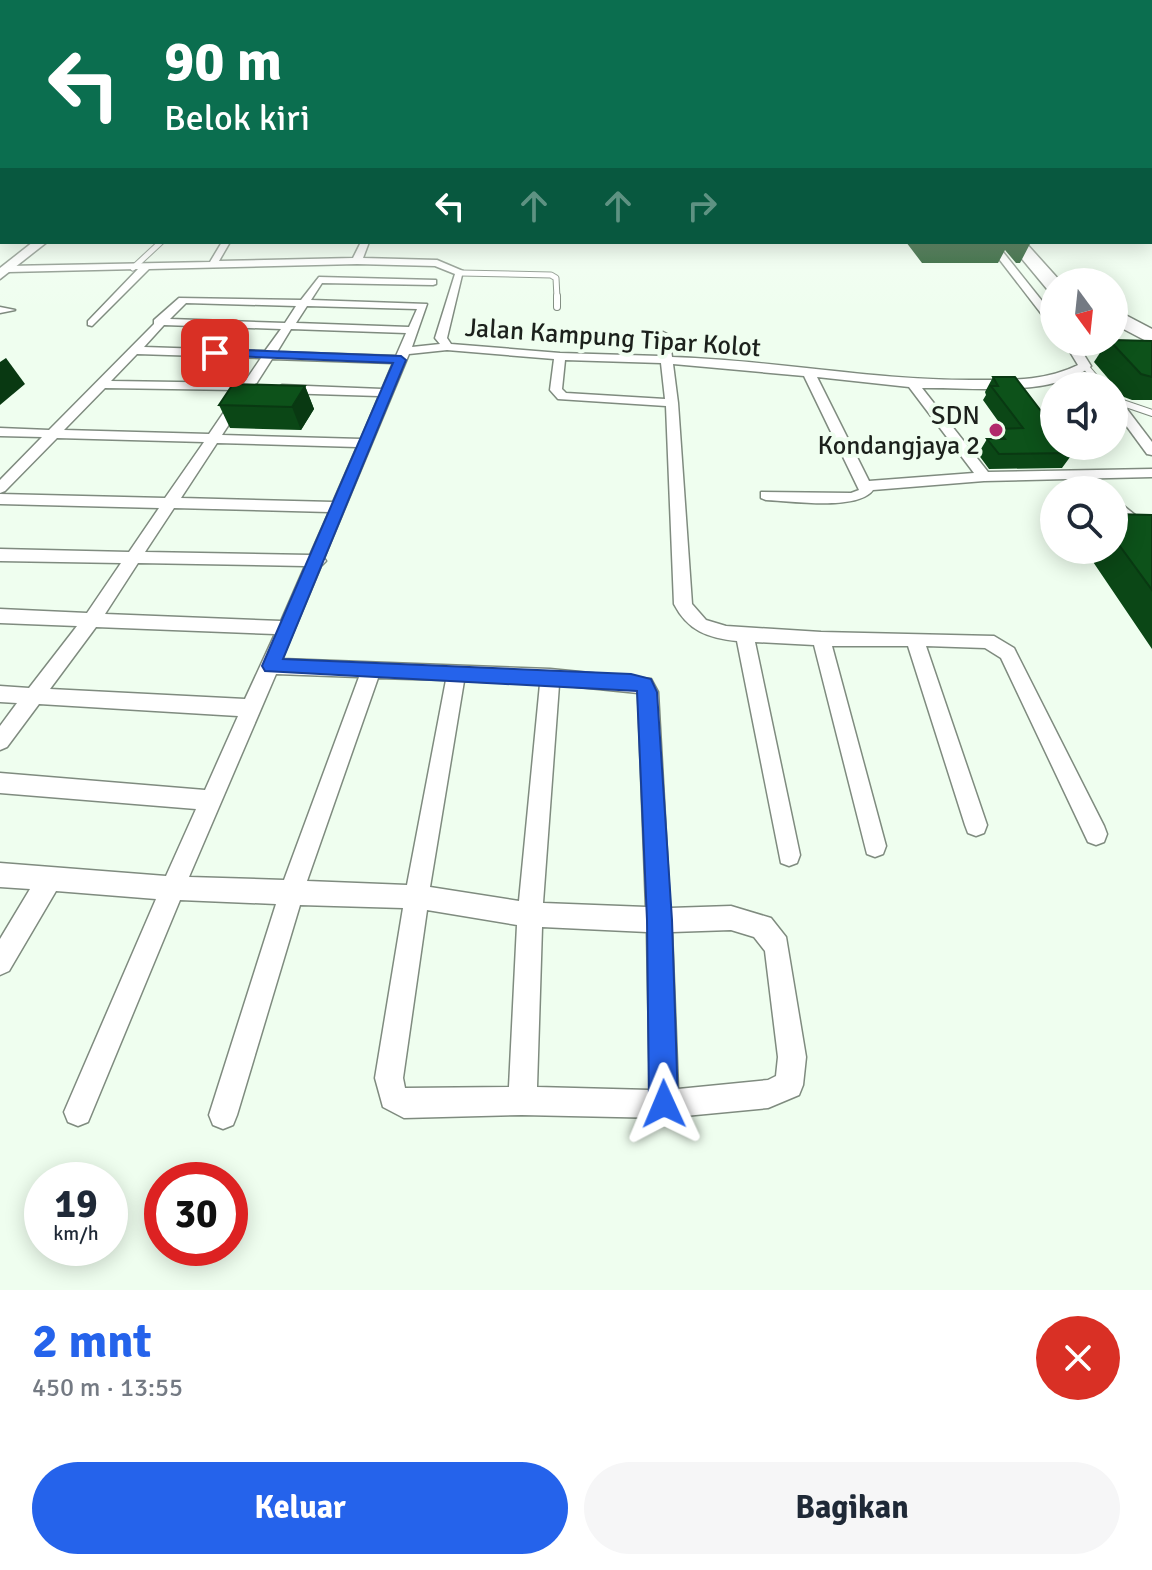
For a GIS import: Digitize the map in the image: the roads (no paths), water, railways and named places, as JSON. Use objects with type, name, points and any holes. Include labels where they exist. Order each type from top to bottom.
[{"type":"highway","points":[[1018,244],[1040,269]]},
{"type":"highway","points":[[1036,244],[1055,268]]},
{"type":"highway","points":[[1128,323],[1152,338]]},
{"type":"highway","points":[[1128,336],[1152,349]]},
{"type":"street","points":[[4,272],[39,244]]},
{"type":"street","points":[[213,264],[225,244]]},
{"type":"street","points":[[357,261],[364,244]]},
{"type":"street","points":[[992,244],[1040,305]]},
{"type":"street","name":"Jalan Kampung Tipar Kolot","points":[[4,272],[357,261],[437,263],[460,273],[441,338],[447,347],[752,366],[913,384],[1037,383],[1061,378],[1085,366]]},
{"type":"street","points":[[92,323],[139,267]]},
{"type":"street","points":[[0,741],[93,618],[319,280],[433,282]]},
{"type":"street","points":[[0,488],[180,302],[192,298],[423,306],[318,561],[170,888],[78,1112]]},
{"type":"street","points":[[158,322],[414,330]]},
{"type":"street","points":[[663,335],[672,403],[683,604],[688,615],[696,624],[724,633],[821,639],[988,641],[1008,653],[1096,834]]},
{"type":"street","points":[[134,350],[404,355],[447,347]]},
{"type":"street","points":[[560,356],[556,390],[562,396],[672,403]]},
{"type":"street","points":[[1079,356],[1085,366]]},
{"type":"street","points":[[809,374],[866,486]]},
{"type":"street","points":[[103,384],[388,393]]},
{"type":"street","points":[[913,384],[984,477]]},
{"type":"street","points":[[1128,419],[1152,451]]},
{"type":"street","points":[[0,432],[213,441],[364,443]]},
{"type":"street","points":[[866,486],[984,477],[1152,473]]},
{"type":"street","points":[[766,495],[851,498],[862,495],[866,486]]},
{"type":"street","points":[[0,499],[340,507]]},
{"type":"street","points":[[0,555],[318,561]]},
{"type":"street","points":[[0,616],[288,628]]},
{"type":"street","points":[[745,634],[789,855]]},
{"type":"street","points":[[821,639],[875,846]]},
{"type":"street","points":[[915,639],[976,825]]},
{"type":"street","points":[[271,666],[550,677],[644,685],[648,692],[659,920],[664,1104]]},
{"type":"street","points":[[223,1115],[291,894],[371,670]]},
{"type":"street","points":[[0,875],[170,888],[417,897],[530,915],[659,920],[731,918],[762,927],[777,946],[792,1057],[789,1085],[768,1094],[664,1104],[522,1101],[404,1104],[393,1097],[389,1078],[417,897],[456,675]]},
{"type":"street","points":[[522,1101],[530,915],[550,677]]},
{"type":"street","points":[[0,694],[251,708]]},
{"type":"street","points":[[0,783],[209,800]]},
{"type":"street","points":[[0,962],[51,877]]},
{"type":"lane","points":[[139,267],[159,244]]},
{"type":"lane","points":[[460,273],[551,275],[556,278],[557,307]]},
{"type":"lane","points":[[1085,366],[1090,372]]},
{"type":"lane","points":[[1128,406],[1152,413]]},
{"type":"place","name":"SDN Kondangjaya 2","points":[[996,430]]}]
